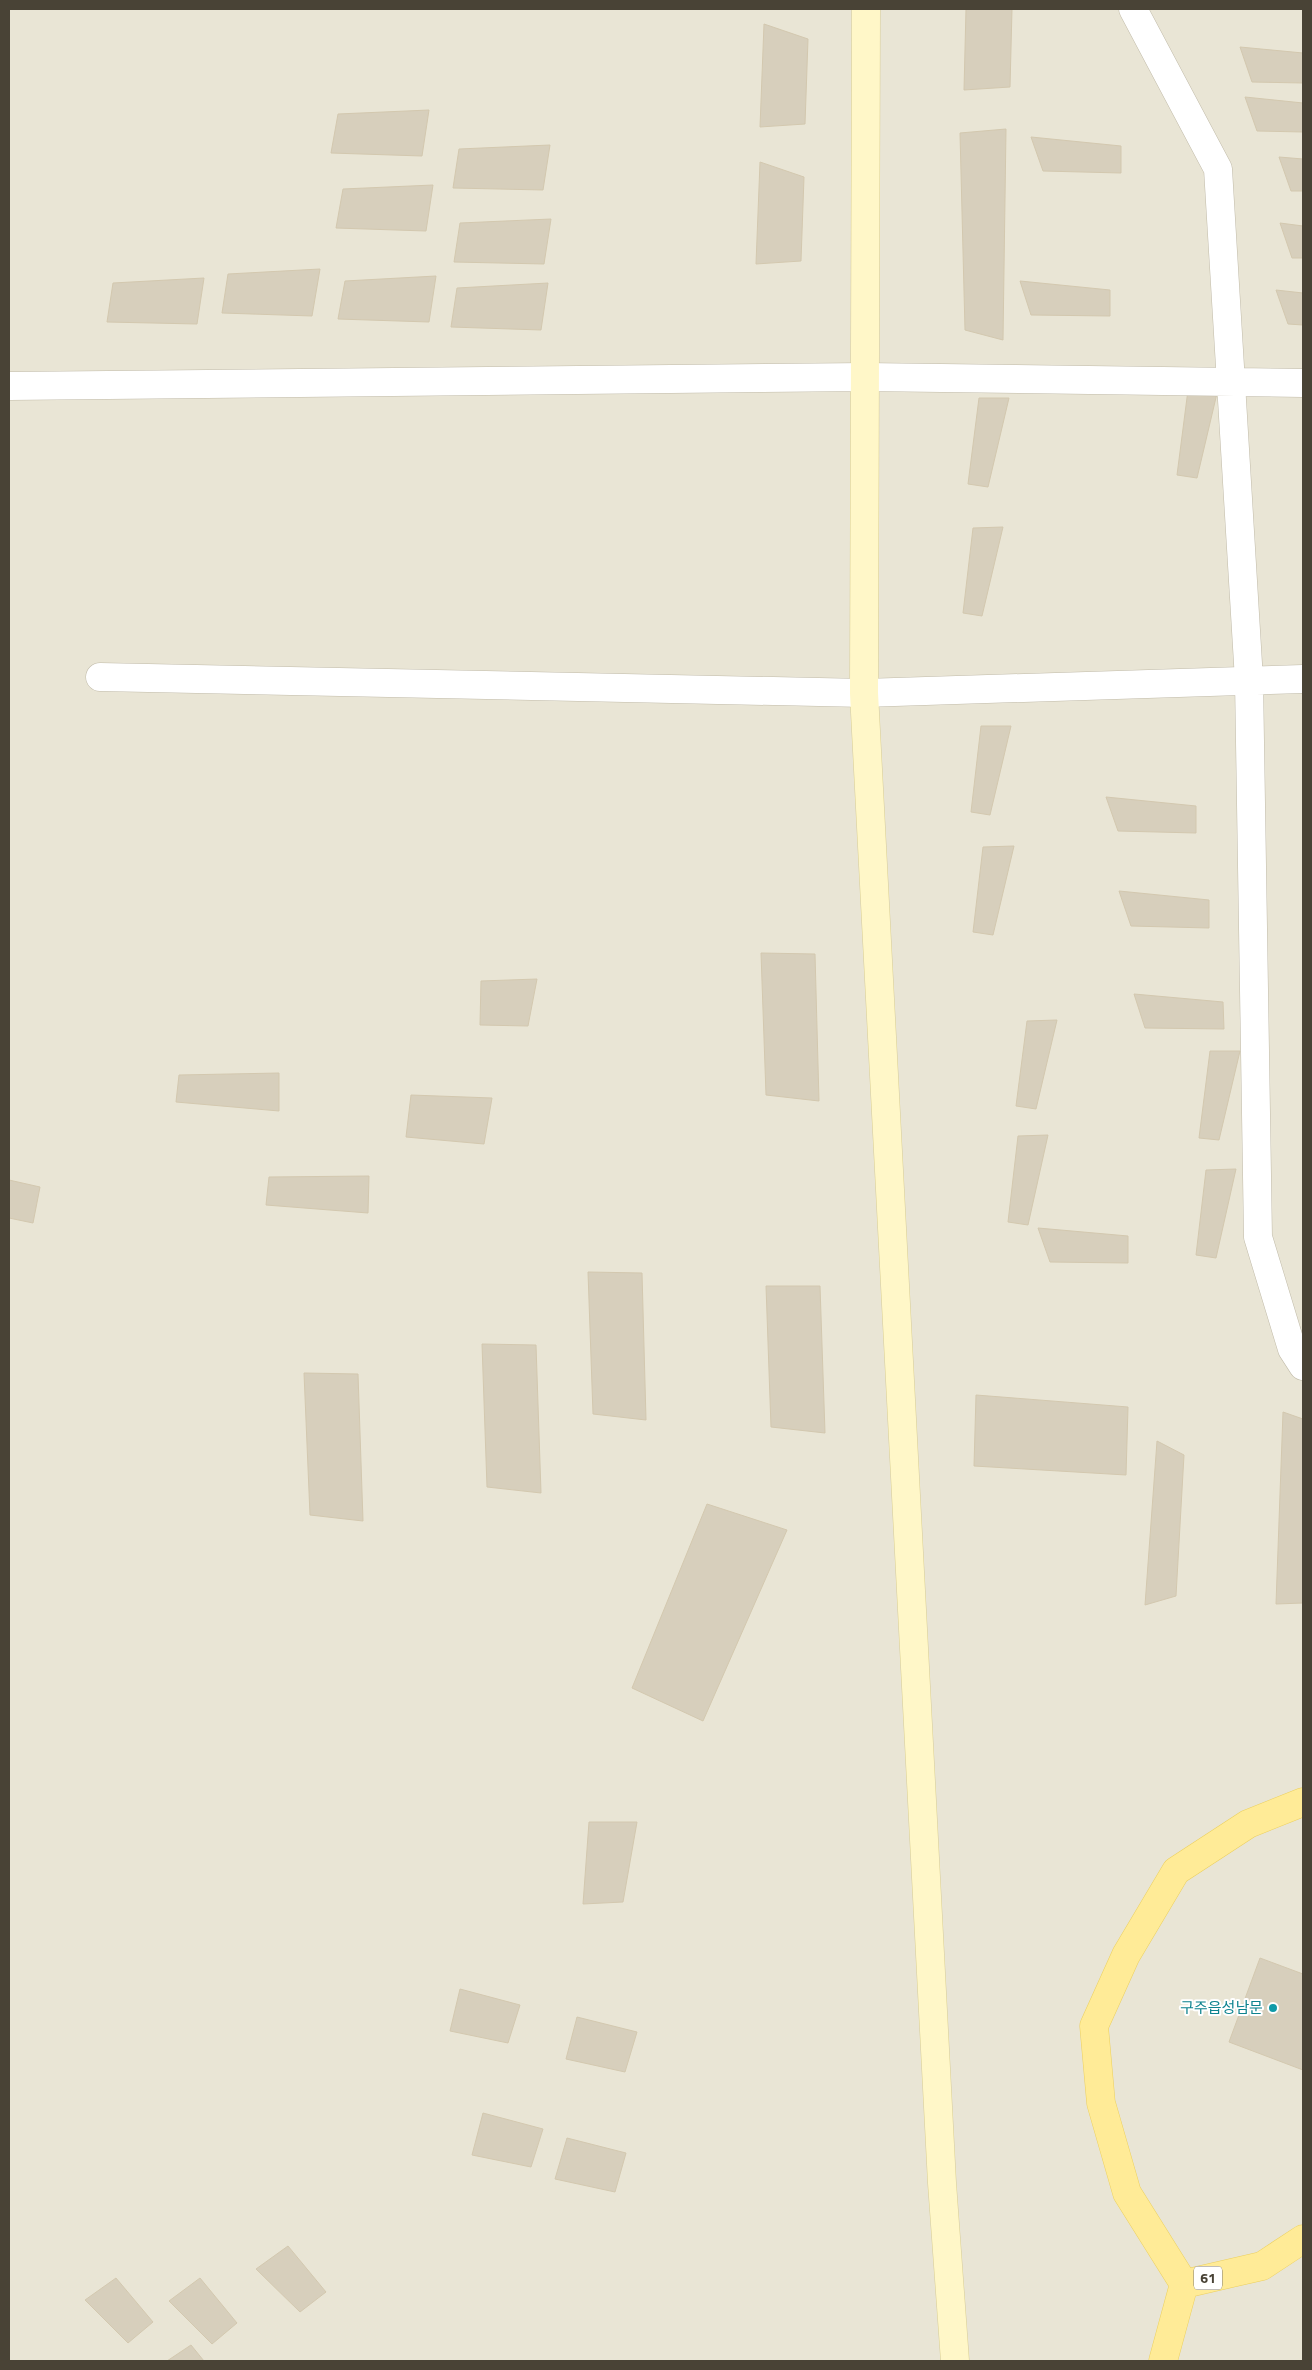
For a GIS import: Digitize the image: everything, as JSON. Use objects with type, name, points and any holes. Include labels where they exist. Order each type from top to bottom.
[{"type":"main road","points":[[866,9],[864,693],[942,2183],[955,2361]]},
{"type":"main road","points":[[1184,2284],[1127,2193],[1100,2102],[1094,2026],[1126,1955],[1176,1872],[1248,1824],[1303,1802]]},
{"type":"main road","name":"61","points":[[1163,2361],[1184,2284],[1262,2266],[1303,2239]]},
{"type":"street","points":[[1133,9],[1218,169],[1249,680],[1258,1237],[1292,1349],[1303,1366]]},
{"type":"street","points":[[9,386],[865,377],[1303,383]]},
{"type":"street","points":[[100,677],[864,693],[1303,678]]},
{"type":"shaded area","points":[[9,9],[1303,9],[1303,2361],[9,2361]]},
{"type":"building","points":[[966,9],[1012,9],[1010,87],[964,90]]},
{"type":"building","points":[[764,24],[808,39],[805,124],[760,127]]},
{"type":"building","points":[[1240,47],[1303,53],[1303,83],[1252,82]]},
{"type":"building","points":[[1245,97],[1303,103],[1303,132],[1257,131]]},
{"type":"building","points":[[429,110],[422,156],[331,153],[338,114]]},
{"type":"building","points":[[1006,129],[1003,340],[965,330],[960,133]]},
{"type":"building","points":[[1031,137],[1121,146],[1121,173],[1043,171]]},
{"type":"building","points":[[550,145],[543,190],[453,188],[459,149]]},
{"type":"building","points":[[1279,157],[1303,159],[1303,191],[1291,191]]},
{"type":"building","points":[[760,162],[804,177],[801,261],[756,264]]},
{"type":"building","points":[[433,185],[426,231],[336,228],[343,189]]},
{"type":"building","points":[[551,219],[544,264],[454,262],[460,223]]},
{"type":"building","points":[[1280,223],[1303,226],[1303,258],[1292,258]]},
{"type":"building","points":[[320,269],[312,316],[222,313],[228,274]]},
{"type":"building","points":[[436,276],[429,322],[338,319],[345,281]]},
{"type":"building","points":[[204,278],[197,324],[107,322],[113,283]]},
{"type":"building","points":[[1020,281],[1110,290],[1110,316],[1031,315]]},
{"type":"building","points":[[548,283],[541,330],[451,327],[457,288]]},
{"type":"building","points":[[1276,290],[1303,293],[1303,325],[1288,324]]},
{"type":"building","points":[[1218,389],[1197,478],[1177,475],[1188,390]]},
{"type":"building","points":[[979,398],[1009,398],[988,487],[968,484]]},
{"type":"building","points":[[1003,527],[982,616],[963,613],[973,528]]},
{"type":"building","points":[[981,726],[1011,726],[990,815],[971,812]]},
{"type":"building","points":[[1106,797],[1196,806],[1196,833],[1118,831]]},
{"type":"building","points":[[1014,846],[993,935],[973,932],[983,847]]},
{"type":"building","points":[[1119,891],[1209,900],[1209,928],[1131,926]]},
{"type":"building","points":[[761,953],[815,954],[819,1101],[766,1095]]},
{"type":"building","points":[[537,979],[528,1026],[480,1025],[481,981]]},
{"type":"building","points":[[1134,994],[1223,1002],[1224,1029],[1145,1028]]},
{"type":"building","points":[[1057,1020],[1036,1109],[1016,1106],[1027,1021]]},
{"type":"building","points":[[1210,1051],[1240,1051],[1219,1140],[1199,1138]]},
{"type":"building","points":[[279,1073],[279,1111],[176,1102],[179,1075]]},
{"type":"building","points":[[411,1095],[492,1098],[484,1144],[406,1137]]},
{"type":"building","points":[[1048,1135],[1028,1225],[1008,1222],[1018,1136]]},
{"type":"building","points":[[1236,1169],[1216,1258],[1196,1255],[1206,1170]]},
{"type":"building","points":[[369,1176],[368,1213],[266,1205],[269,1177]]},
{"type":"building","points":[[9,1180],[40,1187],[33,1223],[9,1218]]},
{"type":"building","points":[[1038,1228],[1128,1236],[1128,1263],[1050,1262]]},
{"type":"building","points":[[588,1272],[642,1273],[646,1420],[593,1414]]},
{"type":"building","points":[[766,1286],[820,1286],[825,1433],[771,1427]]},
{"type":"building","points":[[482,1344],[536,1345],[541,1493],[487,1487]]},
{"type":"building","points":[[304,1373],[358,1374],[363,1521],[310,1515]]},
{"type":"building","points":[[976,1395],[1128,1407],[1126,1475],[974,1466]]},
{"type":"building","points":[[1283,1412],[1303,1419],[1303,1603],[1276,1604]]},
{"type":"building","points":[[1157,1441],[1184,1455],[1176,1596],[1145,1605]]},
{"type":"building","points":[[707,1504],[787,1530],[703,1721],[632,1688]]},
{"type":"building","points":[[589,1822],[637,1822],[623,1902],[583,1904]]},
{"type":"building","name":"구주읍성남문","points":[[1260,1958],[1303,1974],[1303,2070],[1229,2042]]},
{"type":"building","points":[[460,1989],[520,2005],[508,2043],[450,2031]]},
{"type":"building","points":[[577,2017],[637,2032],[625,2072],[566,2059]]},
{"type":"building","points":[[483,2113],[543,2129],[531,2167],[472,2155]]},
{"type":"building","points":[[567,2138],[626,2153],[615,2192],[555,2179]]},
{"type":"building","points":[[288,2246],[326,2292],[300,2312],[256,2269]]},
{"type":"building","points":[[116,2278],[153,2322],[128,2343],[85,2300]]},
{"type":"building","points":[[200,2278],[237,2323],[212,2344],[169,2301]]},
{"type":"building","points":[[191,2345],[204,2361],[167,2361]]},
{"type":"place","name":"구주읍성남문","points":[[1273,2008]]}]
